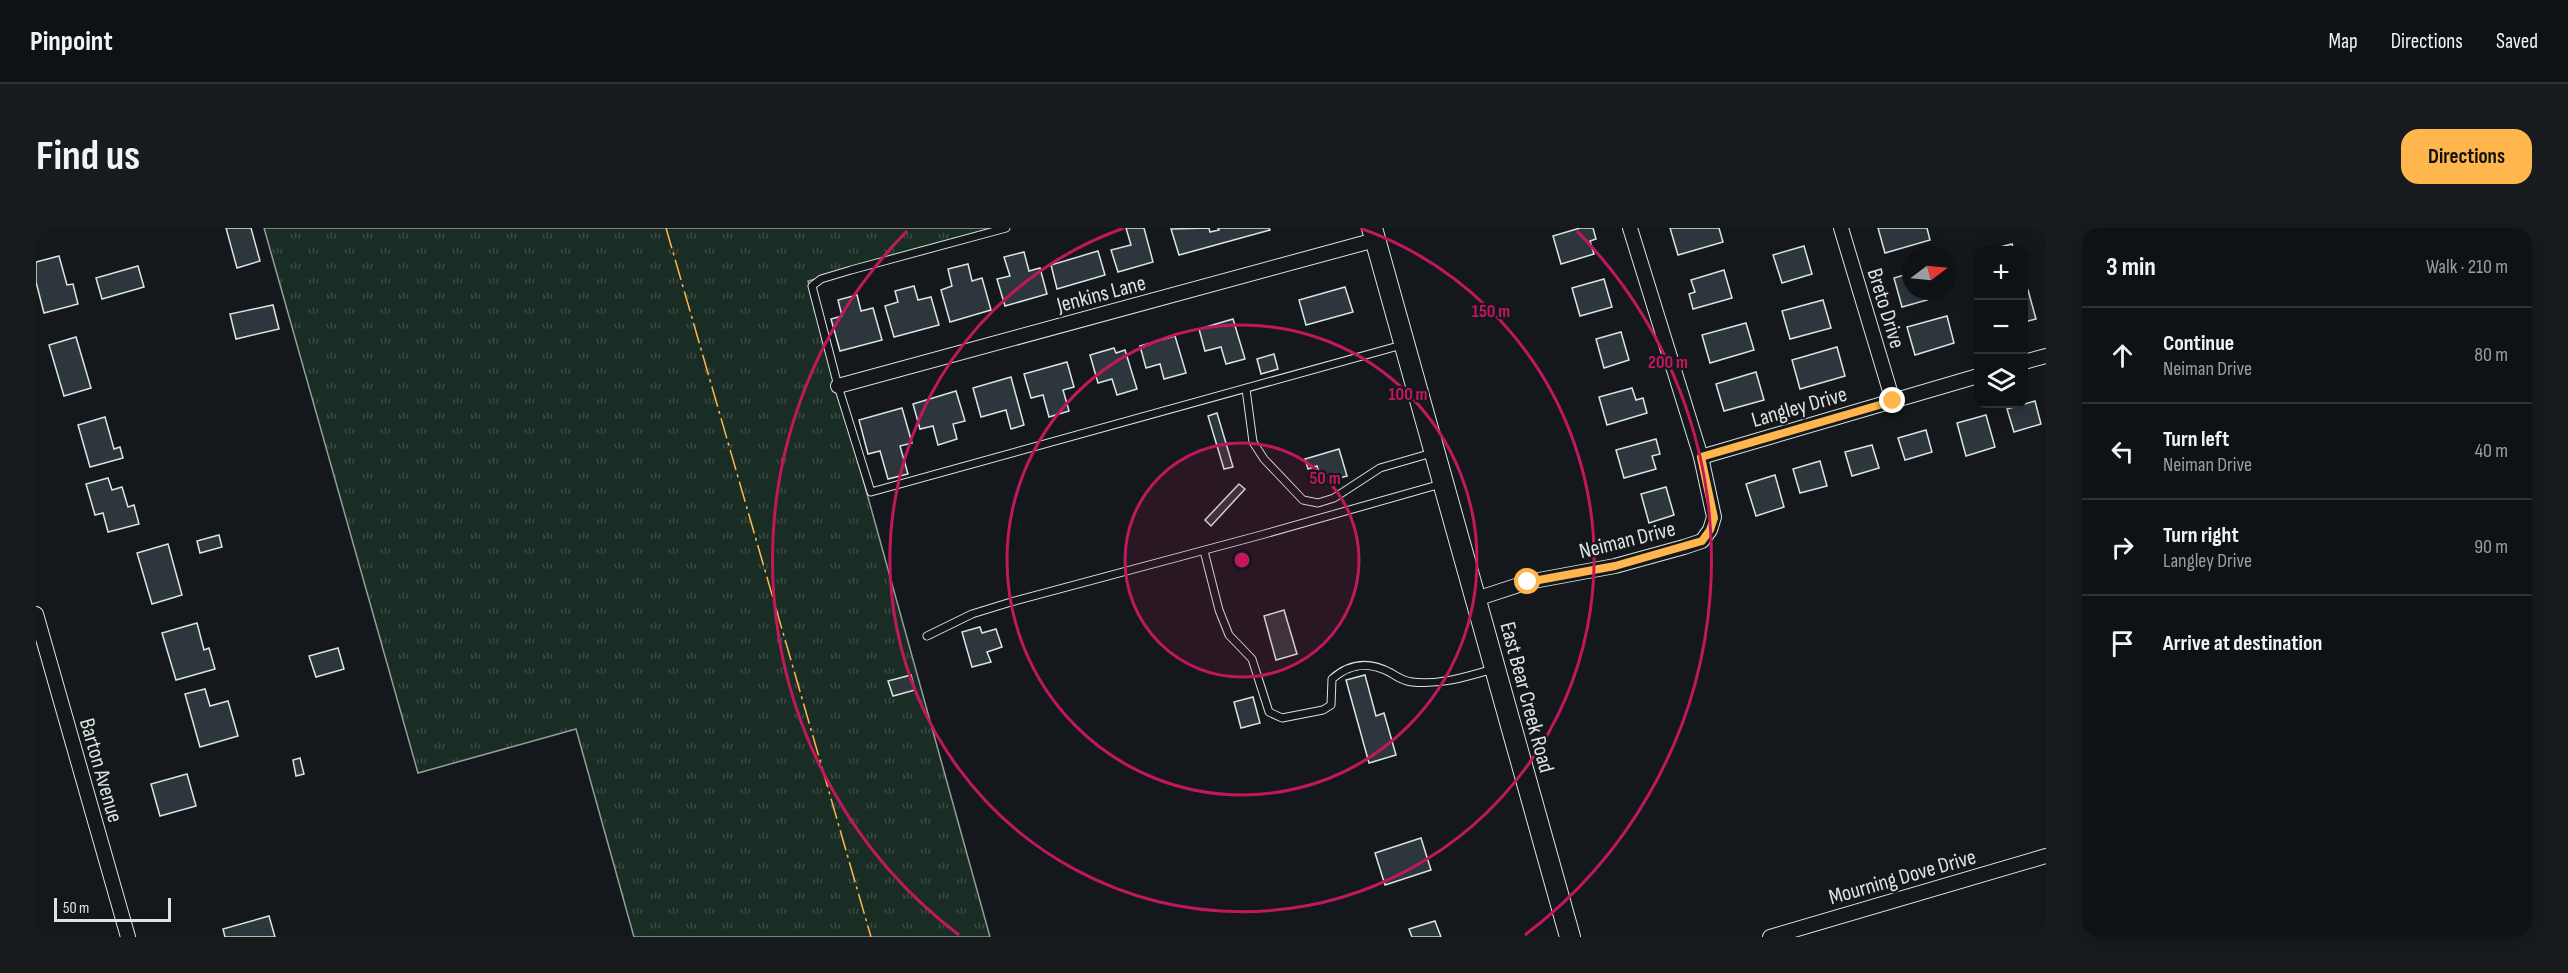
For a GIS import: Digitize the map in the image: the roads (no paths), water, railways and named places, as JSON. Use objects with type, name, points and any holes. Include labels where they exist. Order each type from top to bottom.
[{"type":"main road","name":"East Bear Creek Road","points":[[1374,234],[1570,937]]},
{"type":"street","name":"Neiman Drive","points":[[1476,599],[1528,582],[1615,566],[1702,541],[1710,530],[1714,518],[1701,457],[1630,228]]},
{"type":"street","name":"Breto Drive","points":[[1841,228],[1893,401]]},
{"type":"street","name":"Jenkins Lane","points":[[838,386],[1374,234]]},
{"type":"street","points":[[2028,361],[2046,356]]},
{"type":"street","name":"Langley Drive","points":[[1701,457],[1974,376]]},
{"type":"street","name":"Barton Avenue","points":[[36,614],[128,937]]},
{"type":"street","name":"Mourning Dove Drive","points":[[1770,937],[2046,856]]},
{"type":"lane","points":[[1006,228],[851,270],[821,279],[812,286],[838,386],[870,492],[1404,345]]},
{"type":"lane","points":[[1246,389],[1253,442],[1264,459],[1303,500],[1318,504],[1334,498],[1380,468],[1434,452]]},
{"type":"lane","points":[[927,636],[972,614],[1011,602],[1443,484]]},
{"type":"lane","points":[[1204,551],[1219,610],[1229,635],[1252,659],[1269,712],[1282,718],[1309,714],[1331,705],[1332,679],[1339,672],[1356,665],[1373,664],[1407,681],[1414,682],[1445,682],[1495,668]]}]
